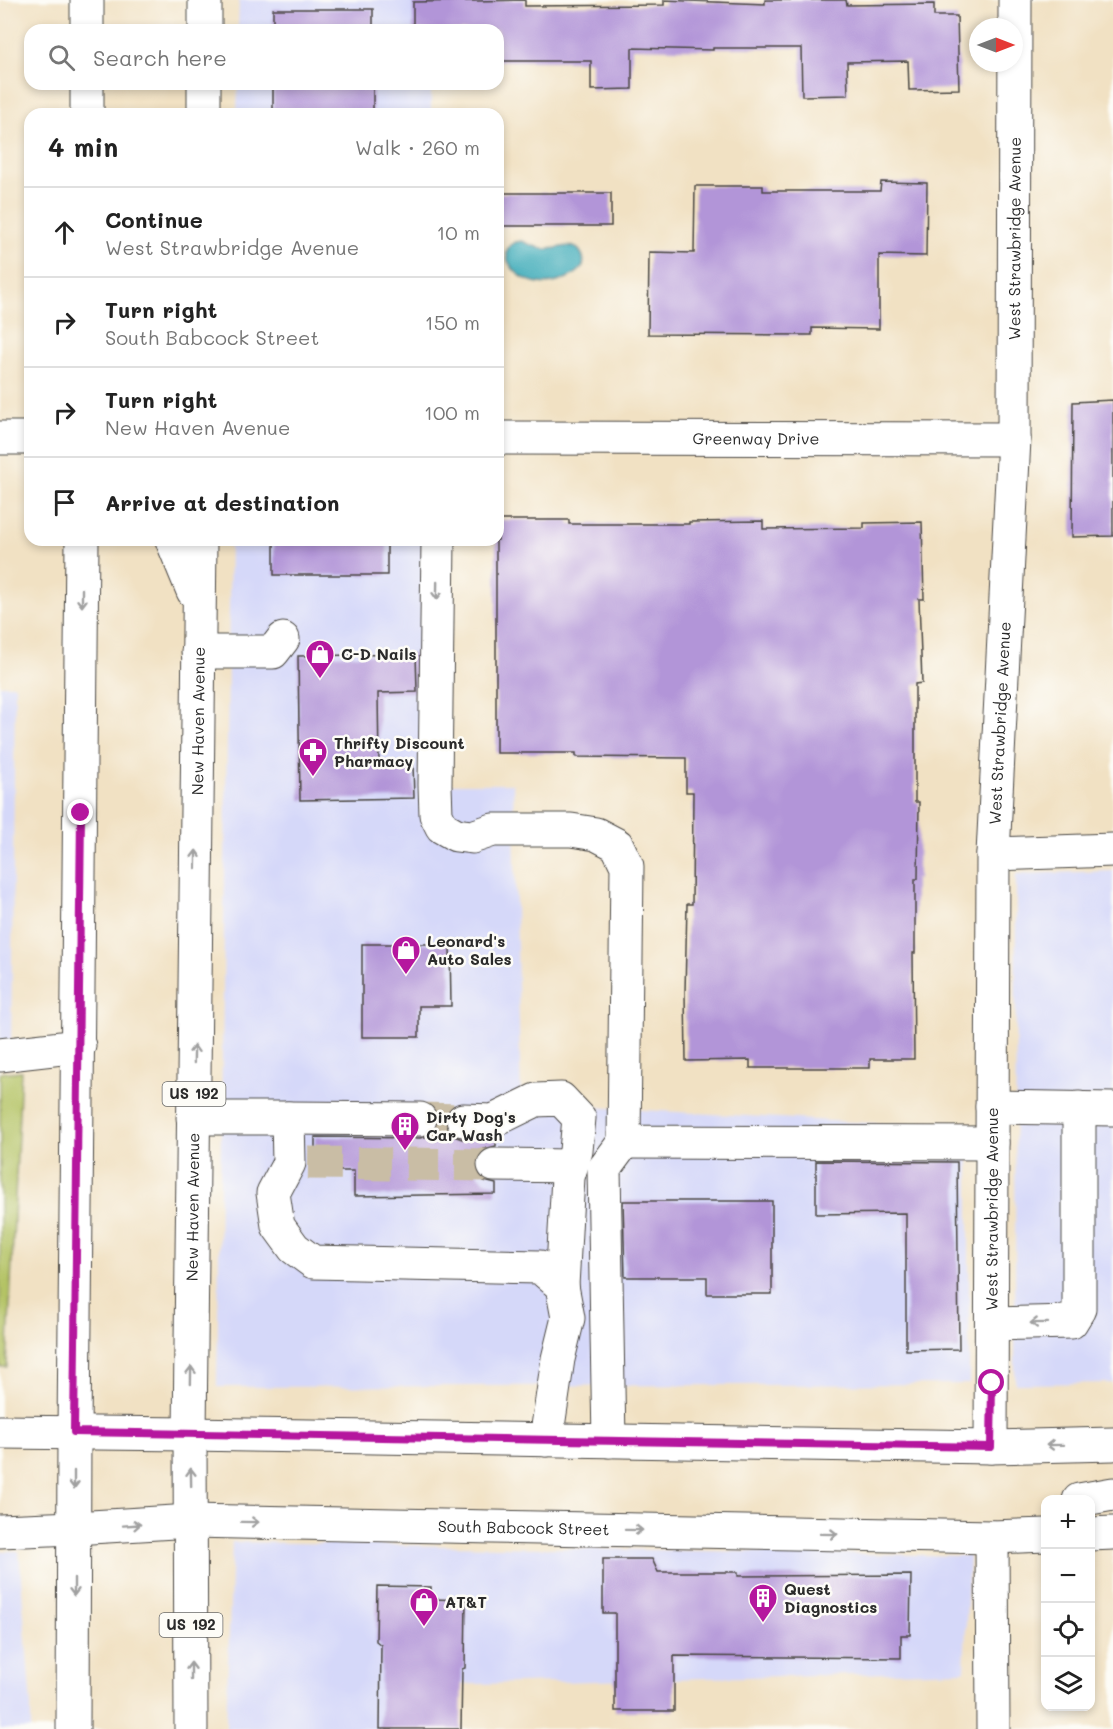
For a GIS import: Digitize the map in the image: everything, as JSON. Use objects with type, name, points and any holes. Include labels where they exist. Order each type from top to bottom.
[{"type":"main road","points":[[87,0],[87,24]]},
{"type":"main road","points":[[205,0],[205,24]]},
{"type":"main road","name":"West Strawbridge Avenue","points":[[991,1447],[993,854],[1014,439],[1015,0]]},
{"type":"main road","points":[[87,90],[87,108]]},
{"type":"main road","points":[[204,90],[204,108]]},
{"type":"main road","points":[[0,438],[24,438]]},
{"type":"main road","name":"Greenway Drive","points":[[504,438],[1014,439]]},
{"type":"main road","points":[[73,1729],[82,546]]},
{"type":"main road","points":[[175,546],[199,604]]},
{"type":"main road","name":"New Haven Avenue","points":[[191,1729],[190,1434],[200,546]]},
{"type":"main road","points":[[438,546],[435,785],[436,814],[442,827],[456,835],[472,837],[493,830],[571,830],[596,834],[617,845],[627,866],[624,1142],[604,1168],[609,1441]]},
{"type":"main road","points":[[198,652],[273,652],[283,639]]},
{"type":"main road","points":[[993,854],[1113,850]]},
{"type":"main road","points":[[0,1055],[79,1046]]},
{"type":"main road","points":[[462,1120],[493,1120],[536,1100],[561,1099],[579,1118],[576,1151],[568,1177],[562,1286],[568,1318],[558,1359],[546,1440]]},
{"type":"main road","points":[[992,1107],[1113,1109]]},
{"type":"main road","points":[[992,1324],[1071,1322],[1079,1309],[1079,1108]]},
{"type":"main road","points":[[193,1118],[420,1119]]},
{"type":"main road","points":[[288,1118],[299,1163],[273,1192],[278,1226],[294,1248],[313,1262],[540,1267],[562,1286]]},
{"type":"main road","points":[[624,1142],[992,1143]]},
{"type":"main road","points":[[494,1165],[571,1166]]},
{"type":"main road","points":[[0,1432],[991,1447],[1113,1444]]},
{"type":"main road","points":[[1095,1497],[1113,1494]]},
{"type":"main road","name":"South Babcock Street","points":[[0,1531],[191,1521],[1025,1532]]},
{"type":"main road","points":[[993,1729],[1025,1532]]},
{"type":"main road","points":[[1095,1534],[1113,1533]]},
{"type":"shaded area","points":[[239,0],[431,0],[431,24],[238,24]]},
{"type":"shaded area","points":[[238,90],[431,90],[431,108],[237,108]]},
{"type":"shaded area","points":[[230,546],[430,546],[429,784],[513,784],[521,1103],[969,1129],[969,1384],[217,1387]]},
{"type":"shaded area","points":[[0,685],[15,685],[11,1054],[0,1055]]},
{"type":"shaded area","points":[[1113,871],[1113,1383],[1015,1384],[1016,874]]},
{"type":"shaded area","points":[[232,1542],[969,1556],[964,1671],[443,1685],[423,1729],[226,1729]]},
{"type":"shaded area","points":[[0,1551],[19,1551],[31,1729],[0,1729]]},
{"type":"green space","points":[[21,1071],[7,1367],[0,1367],[0,1073]]},
{"type":"water","points":[[522,241],[545,249],[572,246],[582,255],[583,265],[577,273],[549,284],[522,277],[513,269],[508,260],[507,251],[511,244]]},
{"type":"building","points":[[525,0],[525,6],[664,5],[664,0],[765,4],[765,0],[846,0],[847,5],[934,4],[934,16],[957,16],[959,89],[909,90],[908,61],[847,62],[848,95],[802,96],[801,48],[713,48],[713,50],[632,48],[632,89],[591,90],[591,61],[504,61],[504,24],[413,24],[413,2]]},
{"type":"building","points":[[273,9],[373,9],[373,24],[273,24]]},
{"type":"building","points":[[273,90],[373,90],[373,108],[273,108]]},
{"type":"building","points":[[881,182],[927,183],[926,256],[879,255],[879,329],[812,328],[812,335],[648,334],[649,252],[694,253],[695,186],[763,186],[763,191],[880,191]]},
{"type":"building","points":[[504,193],[611,193],[611,226],[504,226]]},
{"type":"building","points":[[1113,400],[1113,536],[1072,537],[1073,402]]},
{"type":"building","points":[[504,520],[569,520],[569,524],[689,524],[689,522],[763,521],[763,529],[864,528],[864,523],[922,522],[924,599],[919,599],[922,683],[915,684],[915,802],[919,802],[918,879],[915,879],[915,953],[913,953],[914,1059],[870,1059],[870,1068],[750,1068],[750,1060],[686,1061],[687,904],[692,904],[693,792],[686,792],[686,758],[576,757],[576,753],[496,753],[496,546],[504,546]]},
{"type":"building","points":[[274,546],[387,546],[387,575],[274,575]]},
{"type":"building","points":[[416,654],[417,692],[378,693],[379,765],[413,764],[414,798],[300,800],[298,656]]},
{"type":"building","name":"Leonard's Auto Sales","points":[[362,944],[450,944],[451,1006],[419,1006],[419,1037],[362,1037]]},
{"type":"building","name":"Dirty Dog's Car Wash","points":[[434,1131],[448,1131],[462,1139],[496,1139],[496,1146],[484,1149],[475,1165],[478,1175],[484,1181],[496,1184],[496,1194],[354,1196],[354,1171],[315,1171],[315,1137],[420,1138],[429,1136]]},
{"type":"building","points":[[816,1161],[957,1162],[959,1349],[906,1350],[906,1213],[816,1214]]},
{"type":"building","points":[[623,1201],[772,1201],[772,1294],[707,1294],[707,1277],[625,1277]]},
{"type":"building","name":"Quest Diagnostics","points":[[603,1559],[652,1559],[658,1572],[738,1572],[738,1576],[911,1575],[910,1635],[901,1635],[901,1658],[674,1656],[674,1711],[615,1711],[615,1613],[603,1613]]},
{"type":"building","points":[[377,1586],[431,1587],[431,1599],[466,1600],[461,1729],[380,1729],[381,1645],[376,1641]]},
{"type":"tunnel","points":[[420,1119],[463,1120]]},
{"type":"tunnel","points":[[308,1163],[494,1165]]},
{"type":"place","name":"C-D Nails","points":[[320,680]]},
{"type":"place","name":"Thrifty Discount Pharmacy","points":[[313,778]]},
{"type":"place","name":"Leonard's Auto Sales","points":[[406,976]]},
{"type":"place","name":"Dirty Dog's Car Wash","points":[[405,1152]]},
{"type":"place","name":"Quest Diagnostics","points":[[763,1624]]},
{"type":"place","name":"AT&T","points":[[424,1628]]},
{"type":"route","points":[[81,813],[74,1432],[991,1447],[992,1383]]}]
